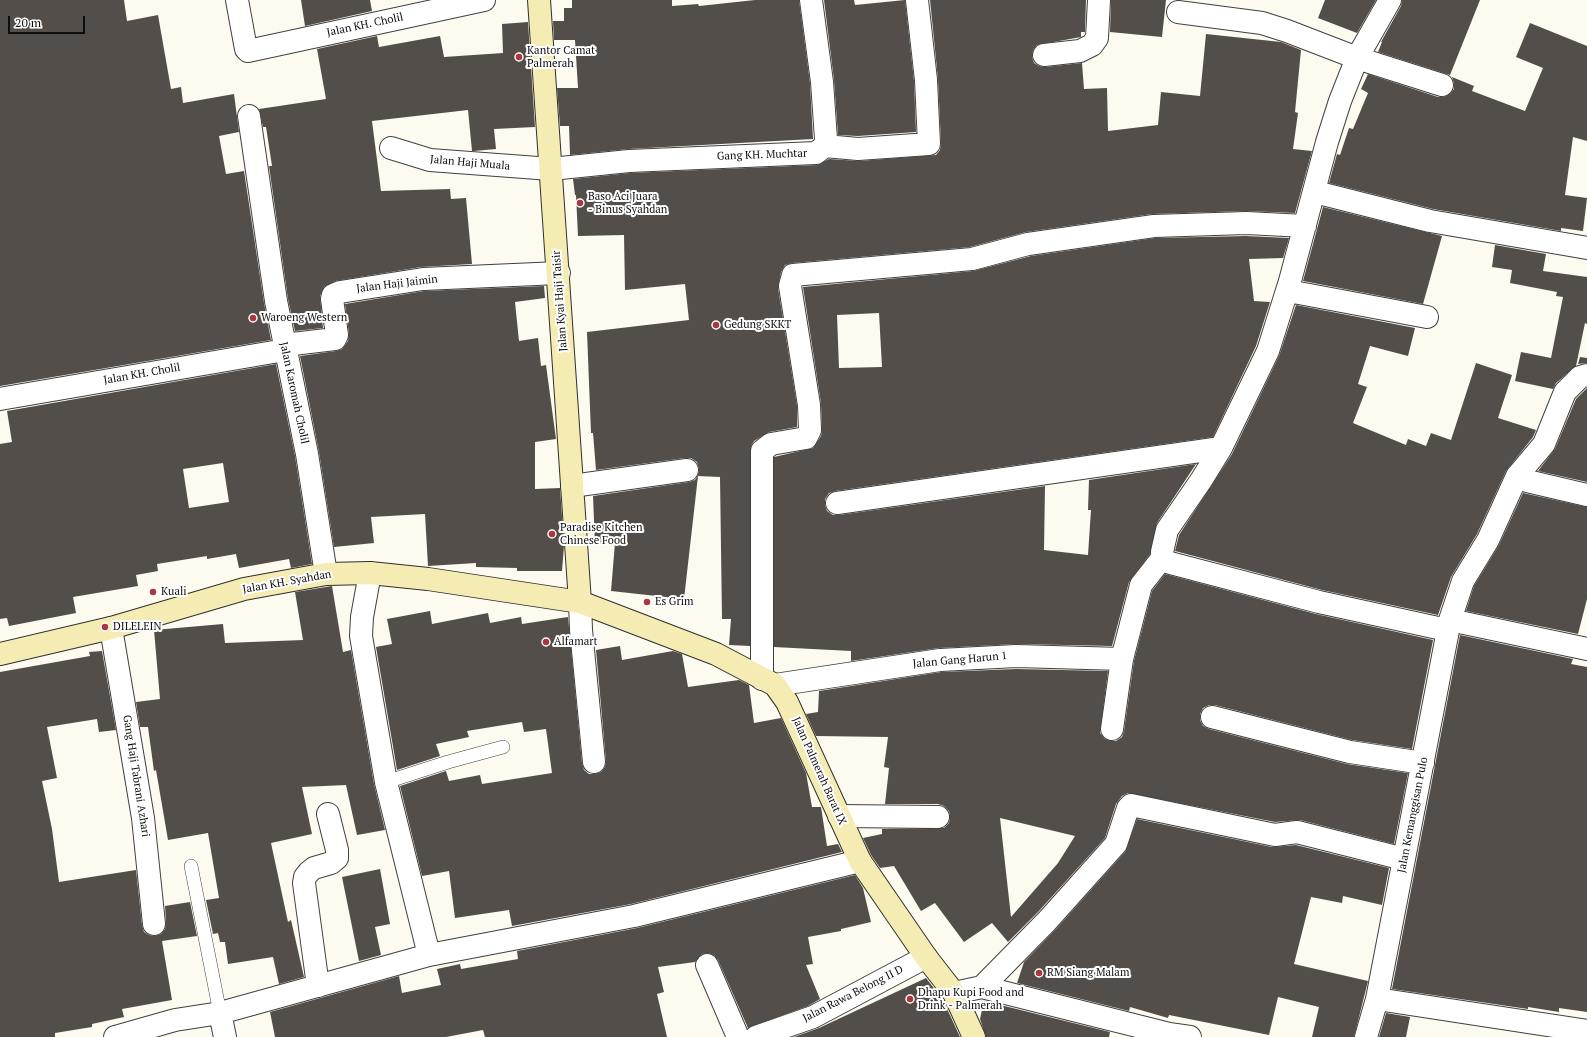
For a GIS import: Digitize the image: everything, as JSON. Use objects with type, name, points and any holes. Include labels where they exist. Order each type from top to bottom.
[{"type":"street","name":"Jalan KH. Cholil","points":[[237,0],[246,50],[251,51],[484,0]]},
{"type":"street","name":"Jalan Kyai Haji Taisir","points":[[539,0],[550,169],[559,274],[580,602]]},
{"type":"street","points":[[811,0],[822,82],[825,146],[858,149],[929,144],[926,80],[917,0]]},
{"type":"street","points":[[1044,55],[1080,51],[1092,45],[1097,38],[1099,0]]},
{"type":"street","points":[[1112,730],[1122,659],[1141,585],[1163,557],[1163,544],[1167,530],[1202,479],[1220,448],[1268,351],[1288,291],[1327,142],[1349,77],[1357,58],[1390,0]]},
{"type":"street","points":[[1178,12],[1262,23],[1357,58],[1442,85]]},
{"type":"street","name":"Jalan Karomah Cholil","points":[[249,116],[284,348],[307,454],[326,574]]},
{"type":"street","name":"Gang KH. Muchtar","points":[[550,169],[629,161],[808,154],[816,153],[825,146]]},
{"type":"street","name":"Jalan Haji Muala","points":[[392,148],[430,160],[550,169]]},
{"type":"street","points":[[1315,192],[1430,221],[1587,248]]},
{"type":"street","points":[[768,682],[762,451],[771,444],[806,438],[810,430],[809,405],[790,286],[793,275],[972,259],[1028,244],[1154,226],[1246,223],[1305,226]]},
{"type":"street","name":"Jalan Haji Jaimin","points":[[284,348],[335,340],[337,335],[332,299],[334,295],[340,292],[423,279],[559,274]]},
{"type":"street","points":[[1288,291],[1427,317]]},
{"type":"street","name":"Jalan KH. Cholil","points":[[0,399],[284,348]]},
{"type":"street","name":"Jalan Kemanggisan Pulo","points":[[1366,1037],[1377,999],[1448,625],[1463,581],[1488,540],[1517,476],[1544,444],[1565,392],[1580,377],[1587,375]]},
{"type":"street","points":[[837,503],[1220,448]]},
{"type":"street","points":[[572,486],[687,470]]},
{"type":"street","points":[[1517,476],[1527,481],[1587,495]]},
{"type":"street","points":[[1163,557],[1167,562],[1319,602],[1587,649]]},
{"type":"street","points":[[370,573],[362,617],[361,636],[386,782],[429,956]]},
{"type":"street","name":"Jalan KH. Syahdan","points":[[0,654],[111,628],[244,589],[326,574],[370,573],[428,579],[580,602]]},
{"type":"street","points":[[580,602],[581,630],[594,762]]},
{"type":"street","name":"Jalan Palmerah Barat IX","points":[[580,602],[716,654],[768,682],[787,702],[860,861],[926,958],[954,993],[974,1037]]},
{"type":"street","name":"Gang Haji Tabrani Azhari","points":[[111,628],[143,818],[154,924]]},
{"type":"street","name":"Jalan Gang Harun 1","points":[[768,682],[940,660],[1016,656],[1122,659]]},
{"type":"street","points":[[1212,717],[1350,752],[1423,763]]},
{"type":"street","points":[[982,987],[1047,921],[1116,844],[1128,808],[1131,805],[1275,835],[1297,832],[1404,859]]},
{"type":"street","points":[[318,986],[304,883],[305,876],[314,868],[331,863],[337,858],[337,850],[328,814]]},
{"type":"street","points":[[839,816],[938,818]]},
{"type":"street","points":[[115,1037],[174,1020],[220,1013],[429,956],[634,916],[860,861]]},
{"type":"street","name":"Jalan Rawa Belong II D","points":[[756,1037],[813,1017],[926,958]]},
{"type":"street","points":[[707,965],[738,1037]]},
{"type":"street","points":[[954,993],[982,987],[1169,1034],[1190,1037]]},
{"type":"street","points":[[1377,999],[1587,1031]]},
{"type":"street","points":[[220,1013],[225,1037]]},
{"type":"lane","points":[[386,782],[448,762],[503,747]]},
{"type":"lane","points":[[191,866],[220,1013]]},
{"type":"building","points":[[0,0],[124,0],[127,21],[158,15],[171,89],[181,87],[183,103],[234,94],[239,132],[219,136],[226,174],[244,171],[271,340],[0,386]]},
{"type":"building","points":[[301,0],[370,0],[372,11],[305,26]]},
{"type":"building","points":[[572,0],[672,0],[672,6],[698,4],[699,6],[755,0],[799,0],[810,83],[813,139],[628,149],[570,155],[569,126],[560,126],[557,88],[578,88],[575,40],[554,40],[553,21],[564,21],[564,8],[572,8]]},
{"type":"building","points":[[824,0],[854,0],[855,5],[905,0],[914,81],[916,132],[858,136],[838,135],[834,80]]},
{"type":"building","points":[[930,0],[1086,0],[1085,32],[1081,32],[1081,37],[1037,45],[1033,50],[1032,57],[1034,63],[1045,67],[1082,63],[1084,89],[1107,88],[1108,131],[1158,125],[1161,92],[1200,96],[1206,34],[1281,42],[1301,50],[1295,112],[1298,113],[1293,149],[1312,151],[1295,213],[1246,211],[1152,214],[1026,232],[970,247],[792,263],[785,265],[781,272],[778,288],[797,406],[797,427],[769,432],[754,441],[751,446],[750,646],[729,645],[731,619],[722,619],[720,477],[698,476],[684,599],[611,591],[615,543],[595,544],[593,496],[689,482],[695,480],[699,469],[697,462],[691,458],[685,458],[596,470],[593,433],[591,433],[587,332],[689,320],[685,284],[625,290],[624,235],[578,236],[576,195],[573,179],[630,173],[817,165],[829,159],[859,161],[936,155],[940,150],[941,143],[938,79]]},
{"type":"building","points":[[1111,0],[1166,0],[1162,37],[1110,32]]},
{"type":"building","points":[[1325,0],[1376,0],[1357,33],[1318,18]]},
{"type":"building","points":[[1402,0],[1480,0],[1450,75],[1378,52],[1381,42],[1401,6]]},
{"type":"building","points":[[528,22],[535,127],[494,129],[496,149],[472,151],[468,110],[372,121],[381,191],[450,189],[451,199],[466,198],[472,264],[421,267],[335,281],[324,287],[320,296],[323,328],[295,331],[288,299],[269,166],[272,166],[266,127],[263,127],[259,109],[326,99],[317,49],[377,36],[379,47],[440,36],[444,57],[503,53],[502,24]]},
{"type":"building","points":[[1530,23],[1587,46],[1587,141],[1573,137],[1565,195],[1587,198],[1583,231],[1561,228],[1561,231],[1433,209],[1329,183],[1337,154],[1340,155],[1349,128],[1353,129],[1368,93],[1361,89],[1368,74],[1438,97],[1444,97],[1450,94],[1454,89],[1452,77],[1474,86],[1472,91],[1525,111],[1543,68],[1516,57]]},
{"type":"building","points":[[1323,207],[1442,236],[1423,304],[1303,281]]},
{"type":"building","points":[[1246,236],[1289,238],[1283,258],[1249,259],[1254,301],[1270,302],[1256,346],[1213,437],[835,491],[829,493],[825,499],[827,511],[833,515],[839,515],[1045,486],[1044,550],[1088,555],[1091,510],[1088,510],[1089,480],[1196,464],[1157,523],[1150,554],[1129,582],[1112,646],[1016,644],[939,648],[851,661],[851,651],[774,647],[774,457],[813,448],[821,436],[822,430],[821,403],[803,287],[973,271],[1031,256],[1155,238]],"holes":[[[879,313],[882,367],[839,368],[837,315]]]},
{"type":"building","points":[[1495,245],[1546,254],[1543,271],[1587,277],[1587,324],[1585,323],[1576,366],[1556,383],[1553,389],[1515,381],[1521,352],[1551,358],[1563,297],[1556,296],[1557,292],[1510,283],[1512,270],[1492,267]]},
{"type":"building","points":[[544,286],[545,298],[515,302],[519,341],[538,338],[541,366],[546,365],[556,439],[535,442],[535,489],[560,488],[564,546],[562,571],[517,571],[517,568],[476,567],[476,563],[428,566],[425,514],[371,517],[374,543],[334,547],[319,452],[300,356],[342,349],[348,341],[349,334],[345,304],[424,291]]},
{"type":"building","points":[[1296,305],[1415,328],[1408,356],[1370,346],[1358,384],[1367,387],[1353,423],[1406,445],[1408,439],[1426,446],[1431,433],[1451,440],[1476,363],[1512,375],[1498,418],[1536,430],[1533,437],[1506,471],[1477,534],[1451,577],[1438,615],[1322,590],[1175,551],[1179,535],[1232,454],[1279,356]]},
{"type":"building","points":[[1580,357],[1587,358],[1587,363],[1578,364]]},
{"type":"building","points":[[276,364],[295,456],[312,564],[291,568],[289,559],[239,568],[236,554],[207,559],[207,556],[157,564],[158,571],[136,575],[138,586],[73,597],[76,613],[9,626],[7,618],[0,619],[0,444],[12,442],[7,411]],"holes":[[[223,463],[229,502],[189,508],[183,469]]]},
{"type":"building","points":[[1587,388],[1587,482],[1538,471],[1555,449],[1576,399]]},
{"type":"building","points":[[1523,493],[1587,507],[1587,599],[1578,634],[1466,611],[1474,586],[1499,545]]},
{"type":"building","points":[[1165,574],[1316,614],[1433,640],[1412,749],[1352,740],[1215,705],[1209,705],[1203,708],[1200,714],[1200,720],[1203,726],[1209,729],[1347,764],[1408,773],[1394,844],[1300,820],[1275,822],[1128,793],[1122,796],[1116,804],[1105,838],[1038,912],[1008,942],[992,923],[964,942],[935,903],[921,911],[894,866],[880,868],[871,855],[863,838],[882,834],[882,829],[944,828],[949,823],[949,811],[944,806],[938,804],[885,804],[889,768],[884,767],[888,737],[816,736],[806,714],[818,712],[819,691],[941,672],[1016,669],[1108,671],[1100,733],[1105,739],[1116,741],[1122,737],[1124,731],[1134,661],[1152,591]],"holes":[[[1000,818],[1075,836],[1058,863],[1011,917]]]},
{"type":"building","points":[[332,586],[343,652],[351,650],[374,784],[385,830],[357,835],[346,785],[302,787],[312,834],[271,843],[288,922],[291,920],[304,977],[279,984],[273,957],[228,964],[225,942],[220,942],[218,933],[213,934],[206,900],[219,898],[208,833],[168,840],[156,770],[154,771],[148,727],[140,727],[136,702],[160,699],[154,630],[223,624],[225,643],[303,640],[295,592]]},
{"type":"building","points":[[430,611],[432,624],[488,613],[490,623],[521,617],[522,624],[568,617],[582,763],[584,770],[589,774],[601,772],[605,767],[606,761],[596,650],[620,646],[622,660],[673,651],[682,654],[688,687],[739,680],[749,685],[754,723],[781,718],[806,773],[812,807],[821,807],[827,846],[838,844],[842,852],[631,904],[512,926],[509,910],[455,918],[449,871],[422,876],[400,786],[446,771],[449,781],[480,775],[482,784],[552,773],[546,729],[524,732],[522,722],[467,731],[469,737],[436,744],[440,756],[397,770],[376,647],[392,644],[387,619]]},
{"type":"building","points":[[1460,635],[1573,659],[1571,664],[1587,667],[1587,1012],[1559,1008],[1559,1012],[1528,1007],[1528,1009],[1392,989]]},
{"type":"building","points":[[102,651],[116,730],[99,732],[97,719],[47,727],[57,778],[42,781],[52,829],[59,882],[136,870],[144,932],[155,936],[161,934],[165,929],[166,923],[165,906],[190,902],[197,936],[162,941],[172,1000],[122,1009],[124,1017],[92,1024],[92,1027],[55,1033],[55,1037],[0,1037],[0,672],[90,656],[89,652]]},
{"type":"building","points":[[1137,819],[1272,847],[1296,845],[1389,868],[1382,905],[1343,896],[1342,903],[1311,897],[1294,964],[1368,981],[1354,1037],[1312,1037],[1319,1007],[1278,997],[1269,1035],[1169,1015],[1168,1018],[1130,1007],[1129,1011],[1017,983],[1024,962],[1056,929],[1125,852]]},
{"type":"building","points":[[380,869],[390,924],[375,927],[381,955],[359,961],[342,877]]},
{"type":"building","points":[[855,875],[863,888],[871,922],[841,929],[841,931],[808,937],[813,964],[806,965],[820,999],[808,1006],[748,1028],[718,960],[714,955],[708,953],[702,954],[695,962],[658,967],[664,992],[657,994],[667,1037],[485,1037],[483,1030],[446,1037],[275,1037],[270,1012],[399,976],[402,993],[441,985],[437,969],[460,964],[461,969],[518,959],[517,951],[637,928]]},
{"type":"building","points":[[926,978],[943,1000],[960,1037],[794,1037],[819,1028]]},
{"type":"building","points":[[984,1001],[1110,1032],[1109,1037],[986,1037],[980,1019]]},
{"type":"building","points":[[1386,1013],[1410,1017],[1406,1037],[1379,1037]]},
{"type":"place","name":"Kantor Camat Palmerah","points":[[519,57]]},
{"type":"place","name":"Baso Aci Juara - Binus Syahdan","points":[[580,203]]},
{"type":"place","name":"Waroeng Western","points":[[253,318]]},
{"type":"place","name":"Gedung SKKT","points":[[716,325]]},
{"type":"place","name":"Paradise Kitchen Chinese Food","points":[[552,534]]},
{"type":"place","name":"Kuali","points":[[153,592]]},
{"type":"place","name":"Es Grim","points":[[647,602]]},
{"type":"place","name":"DILELEIN","points":[[105,627]]},
{"type":"place","name":"Alfamart","points":[[546,642]]},
{"type":"place","name":"RM Siang Malam","points":[[1039,973]]},
{"type":"place","name":"Dhapu Kupi Food and Drink - Palmerah","points":[[910,999]]}]
